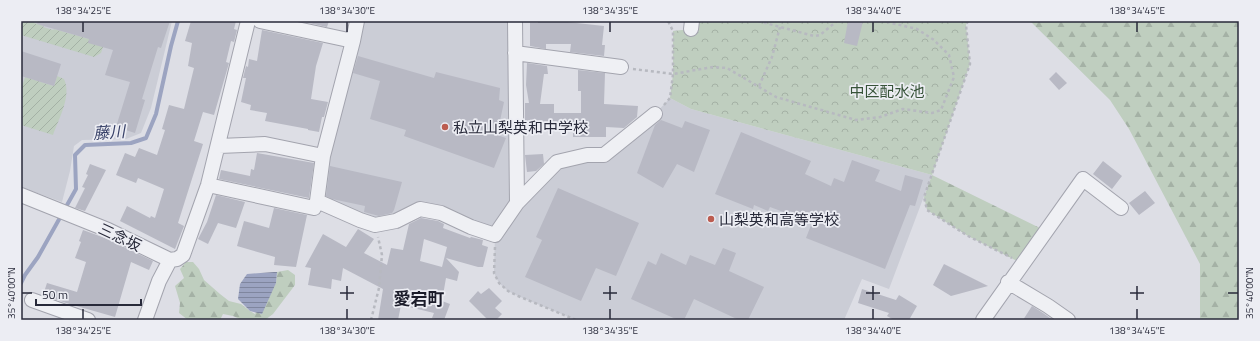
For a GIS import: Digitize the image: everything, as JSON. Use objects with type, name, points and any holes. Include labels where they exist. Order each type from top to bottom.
[{"type":"street","points":[[145,320],[159,280],[170,260],[177,259],[183,255],[208,185],[248,21]]},
{"type":"street","points":[[260,21],[353,41]]},
{"type":"street","points":[[208,185],[314,208],[317,201],[323,156],[357,21]]},
{"type":"street","points":[[515,21],[517,203]]},
{"type":"street","points":[[515,53],[621,67]]},
{"type":"street","points":[[317,201],[360,220],[375,224],[396,221],[420,209],[441,213],[471,227],[496,234],[517,203],[557,162],[586,155],[604,155],[655,114]]},
{"type":"street","points":[[218,146],[265,144],[323,156]]},
{"type":"street","points":[[983,320],[1008,282],[1023,264],[1083,179],[1120,208]]},
{"type":"street","name":"三念坂","points":[[21,195],[108,230],[170,260]]},
{"type":"street","points":[[1008,282],[1068,320]]},
{"type":"street","points":[[32,300],[88,320]]},
{"type":"path","points":[[668,21],[673,31],[673,74],[670,98]]},
{"type":"path","points":[[758,21],[814,36],[820,35],[837,21]]},
{"type":"path","points":[[621,67],[673,74],[713,67],[726,68],[776,97],[856,120],[880,117],[903,109],[932,113],[941,110],[954,77],[949,55],[934,40],[917,29],[883,21]]},
{"type":"path","points":[[968,21],[966,25],[970,64],[924,197],[927,210],[968,236],[1023,264]]},
{"type":"path","points":[[759,86],[772,57],[780,27]]},
{"type":"path","points":[[371,320],[379,288],[382,255],[375,224]]},
{"type":"path","points":[[496,234],[494,273],[500,283],[518,296],[576,320]]},
{"type":"shaded area","points":[[21,21],[172,21],[151,108],[141,133],[126,139],[82,140],[74,146],[70,171],[62,202],[21,187]]},
{"type":"shaded area","name":"山梨英和高等学校","points":[[356,21],[515,21],[517,203],[557,162],[604,155],[655,114],[670,98],[691,109],[932,175],[889,289],[862,279],[844,320],[576,320],[518,296],[508,291],[499,283],[494,273],[495,234],[420,209],[375,225],[317,201]]},
{"type":"green space","points":[[21,21],[34,21],[34,23],[44,26],[43,27],[89,39],[103,47],[101,53],[94,57],[21,35]]},
{"type":"green space","name":"中区配水池","points":[[692,21],[968,21],[966,25],[970,64],[932,175],[691,109],[670,98],[673,74],[673,31],[691,29]]},
{"type":"green space","points":[[1030,21],[1239,21],[1239,320],[1200,320],[1200,264],[1129,129],[1110,100]]},
{"type":"green space","points":[[57,76],[64,79],[66,86],[66,100],[53,135],[21,125],[21,89],[25,77],[54,86]]},
{"type":"green space","points":[[932,175],[1046,231],[1023,264],[968,236],[927,210],[924,197]]},
{"type":"green space","points":[[186,262],[193,262],[199,269],[204,280],[229,301],[241,304],[255,314],[276,283],[277,272],[288,270],[295,275],[295,285],[273,314],[265,320],[242,320],[223,314],[220,320],[188,320],[179,313],[180,303],[175,286],[184,278],[180,269]]},
{"type":"water","points":[[277,272],[276,283],[262,314],[250,311],[238,299],[240,284],[247,274]]},
{"type":"building","points":[[38,21],[170,21],[161,48],[158,47],[142,99],[145,100],[135,133],[116,127],[130,82],[105,75],[113,50],[88,43],[89,39],[37,24]]},
{"type":"building","points":[[191,21],[236,21],[234,29],[237,30],[234,42],[231,41],[226,62],[229,63],[214,115],[203,112],[194,141],[203,144],[178,223],[184,226],[175,249],[120,221],[127,206],[150,218],[151,216],[155,218],[164,189],[138,178],[136,183],[116,175],[125,153],[135,157],[139,148],[157,155],[165,130],[162,129],[169,105],[184,109],[194,68],[188,66],[192,43],[185,41]]},
{"type":"building","points":[[300,21],[329,21],[327,27]]},
{"type":"building","points":[[538,21],[558,21],[604,26],[602,45],[605,45],[604,56],[570,52],[571,44],[546,44],[546,49],[530,46],[530,23],[538,23]]},
{"type":"building","points":[[848,21],[863,21],[857,46],[844,43]]},
{"type":"building","points":[[262,30],[323,43],[316,66],[311,99],[328,102],[324,117],[322,117],[319,132],[265,121],[267,113],[250,110],[251,105],[241,102],[246,78],[243,78],[246,66],[248,67],[249,59],[257,61]]},
{"type":"building","points":[[21,51],[61,64],[54,86],[21,76]]},
{"type":"building","points":[[358,56],[434,78],[436,72],[500,88],[499,100],[504,102],[497,135],[506,138],[494,168],[404,136],[406,130],[370,119],[380,81],[353,73]]},
{"type":"building","points":[[527,63],[547,66],[548,74],[544,74],[540,104],[554,104],[554,113],[581,113],[581,91],[578,91],[578,70],[605,73],[604,104],[638,106],[637,117],[624,128],[606,127],[606,137],[573,137],[573,124],[538,122],[536,133],[533,133],[531,122],[525,122],[525,103],[529,103],[526,85]]},
{"type":"building","points":[[1056,72],[1067,83],[1059,90],[1049,79]]},
{"type":"building","points":[[661,120],[682,128],[685,121],[710,130],[694,172],[677,164],[663,188],[637,173],[655,125]]},
{"type":"building","points":[[741,132],[811,161],[805,174],[831,186],[834,178],[844,182],[852,160],[880,170],[875,181],[901,191],[905,175],[923,180],[915,206],[910,205],[885,269],[806,238],[813,220],[790,211],[789,214],[770,207],[768,211],[754,205],[753,209],[715,194]]},
{"type":"building","points":[[257,153],[314,163],[309,198],[219,179],[221,170],[250,176],[251,169],[254,170]]},
{"type":"building","points":[[543,154],[544,164],[536,171],[527,172],[525,155]]},
{"type":"building","points":[[1103,161],[1122,176],[1112,189],[1093,174]]},
{"type":"building","points":[[90,164],[106,170],[85,211],[75,208],[85,188],[82,187],[88,175],[86,174]]},
{"type":"building","points":[[330,166],[402,182],[392,213],[379,216],[364,212],[365,206],[332,199],[326,196]]},
{"type":"building","points":[[558,188],[639,223],[616,276],[596,268],[581,301],[525,277],[542,240],[536,237]]},
{"type":"building","points":[[1145,191],[1155,203],[1139,215],[1129,203]]},
{"type":"building","points":[[216,195],[245,202],[236,228],[218,223],[208,244],[198,239],[207,222]]},
{"type":"building","points":[[274,208],[307,215],[296,267],[274,265],[275,257],[237,246],[244,221],[269,228]]},
{"type":"building","points":[[421,218],[438,221],[444,224],[443,228],[470,238],[483,240],[482,245],[488,247],[483,267],[446,258],[459,272],[457,281],[446,278],[442,301],[450,304],[444,320],[432,318],[434,313],[401,305],[398,320],[378,320],[383,289],[343,268],[341,281],[332,279],[331,289],[308,285],[311,268],[305,267],[323,234],[346,247],[358,229],[374,239],[364,253],[387,265],[391,248],[403,250],[409,224]],"holes":[[[424,239],[447,247],[442,267],[420,261]]]},
{"type":"building","points":[[83,230],[105,238],[153,261],[149,270],[131,262],[115,317],[43,295],[47,283],[77,292],[86,262],[75,258],[81,242],[79,241]]},
{"type":"building","points":[[723,248],[736,253],[729,271],[764,287],[748,320],[739,320],[694,299],[684,320],[678,320],[631,299],[648,261],[656,265],[661,253],[686,265],[690,255],[715,265]]},
{"type":"building","points":[[944,264],[988,286],[951,296],[933,285]]},
{"type":"building","points":[[489,288],[502,301],[495,308],[502,314],[496,320],[488,320],[469,301],[478,291],[481,294]]},
{"type":"building","points":[[862,289],[896,300],[899,295],[917,306],[909,320],[894,320],[887,316],[889,313],[858,303]]},
{"type":"building","points":[[1032,306],[1043,313],[1053,320],[1023,320]]},
{"type":"waterway","name":"藤川","points":[[21,283],[38,257],[76,189],[75,155],[85,145],[131,143],[146,138],[156,114],[178,21]]},
{"type":"place","name":"私立山梨英和中学校","points":[[445,127]]},
{"type":"place","name":"山梨英和高等学校","points":[[711,219]]},
{"type":"district","name":"愛宕町","points":[[419,299]]}]
